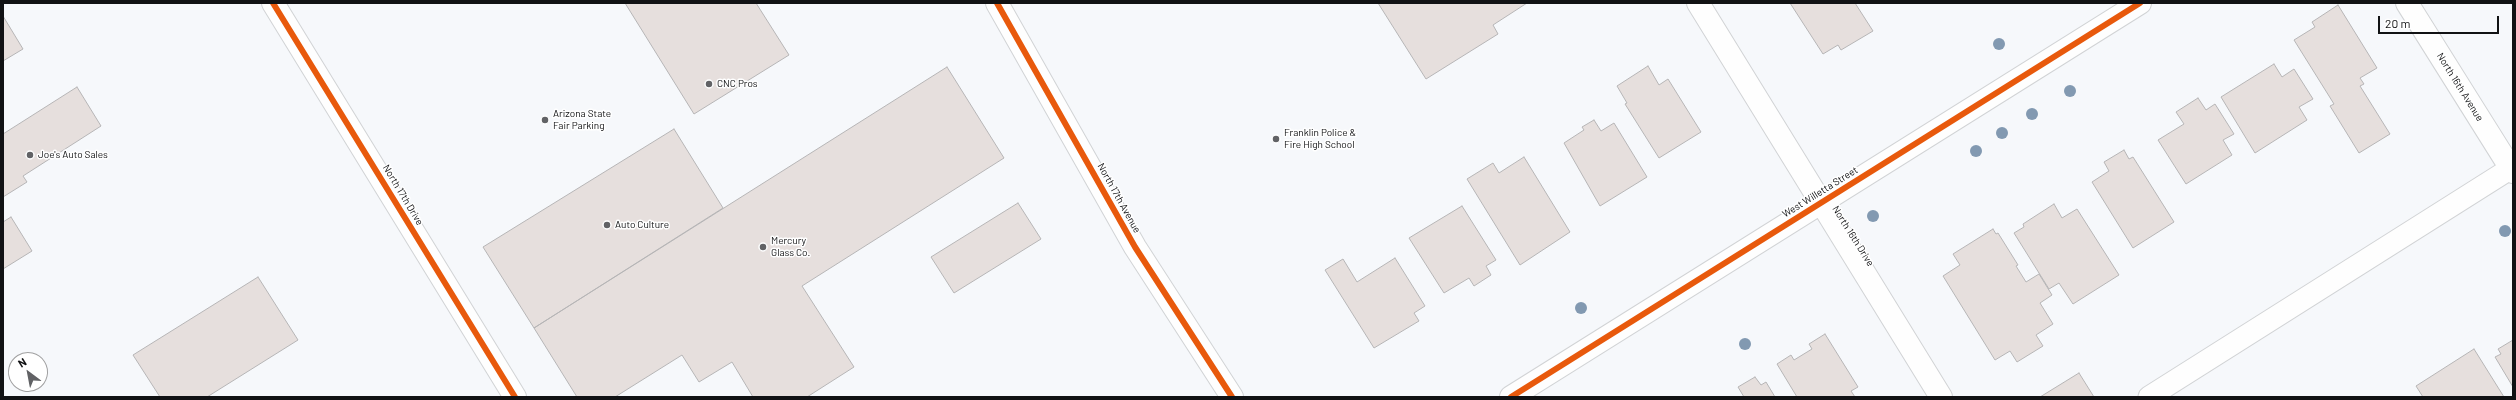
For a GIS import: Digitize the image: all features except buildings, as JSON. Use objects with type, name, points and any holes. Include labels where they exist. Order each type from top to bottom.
[{"type":"street","name":"North 17th Drive","points":[[273,3],[515,397]]},
{"type":"street","name":"North 17th Avenue","points":[[997,3],[1135,247],[1232,397]]},
{"type":"street","name":"North 16th Drive","points":[[1698,3],[1941,397]]},
{"type":"street","name":"West Willetta Street","points":[[1511,397],[2140,3]]},
{"type":"street","name":"North 16th Avenue","points":[[2407,3],[2512,169]]},
{"type":"lane","points":[[2149,397],[2512,169]]},
{"type":"cycle path","points":[[273,3],[515,397]]},
{"type":"cycle path","points":[[997,3],[1135,247],[1232,397]]},
{"type":"cycle path","points":[[1511,397],[2140,3]]},
{"type":"place","name":"CNC Pros","points":[[709,84]]},
{"type":"place","name":"Arizona State Fair Parking","points":[[545,120]]},
{"type":"place","name":"Franklin Police & Fire High School","points":[[1276,139]]},
{"type":"place","name":"Joe's Auto Sales","points":[[30,155]]},
{"type":"place","name":"Auto Culture","points":[[607,225]]},
{"type":"place","name":"Mercury Glass Co.","points":[[763,247]]}]
